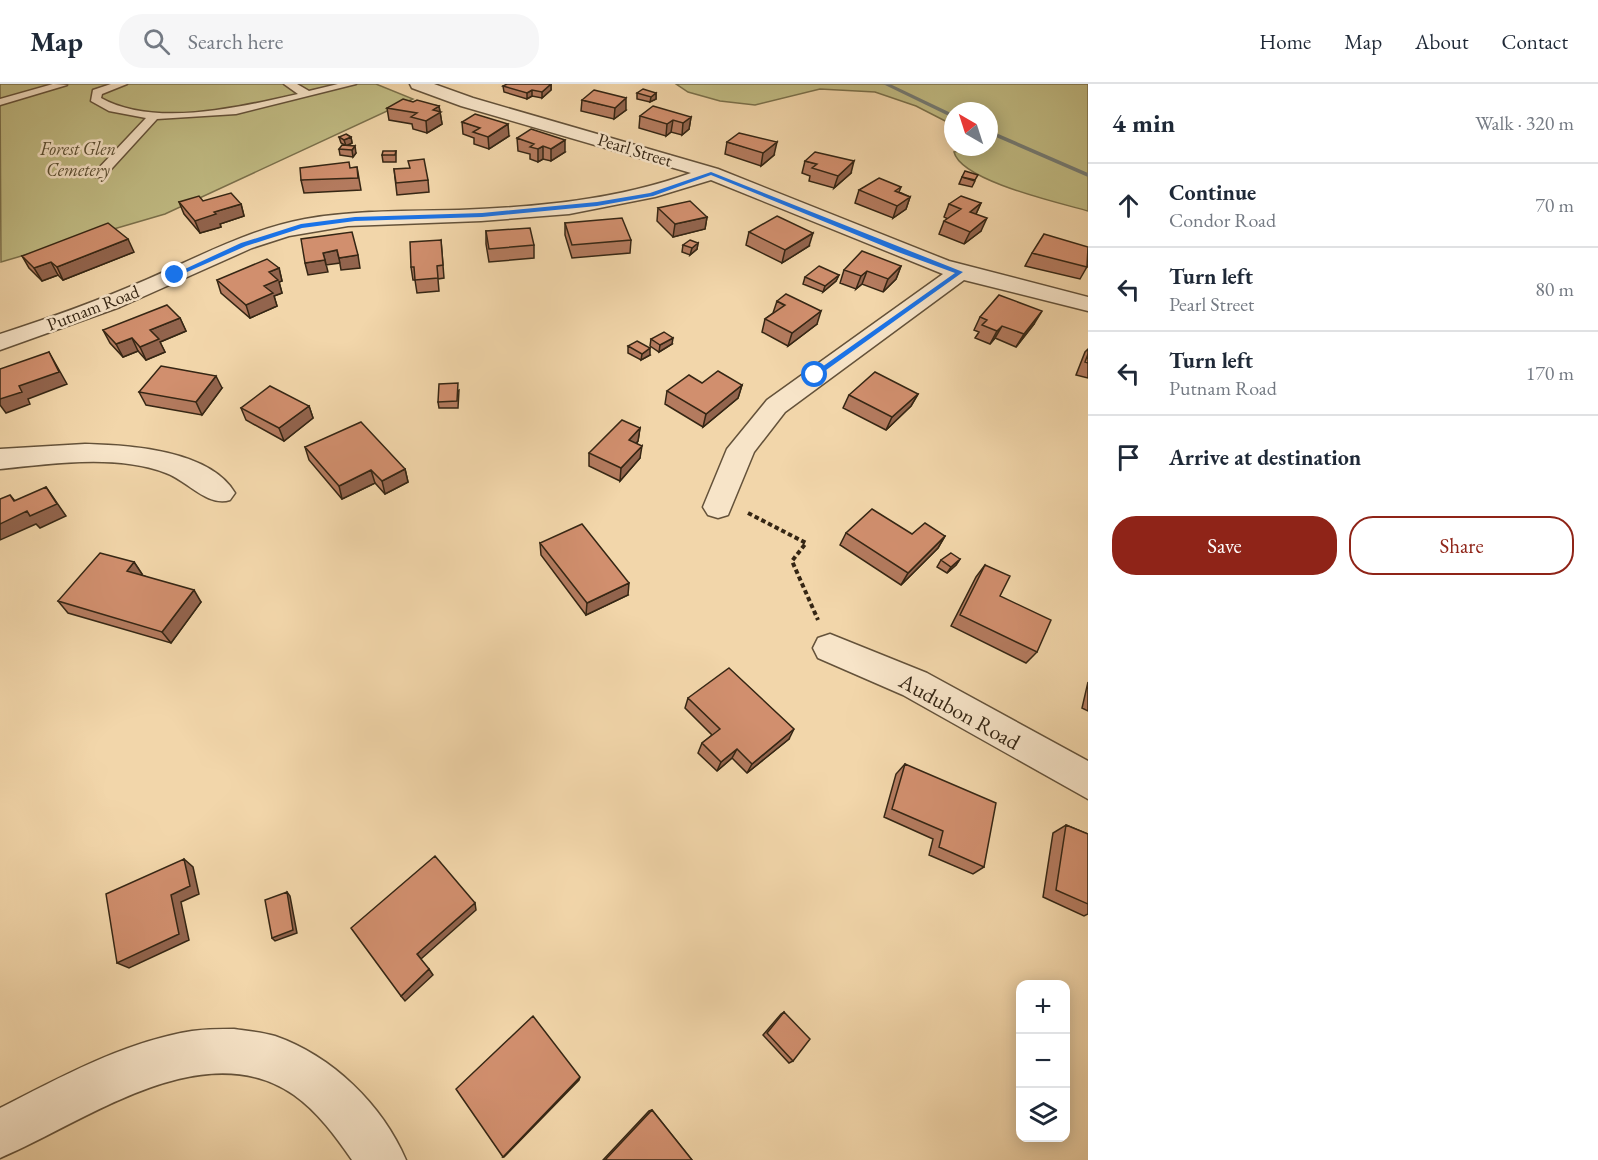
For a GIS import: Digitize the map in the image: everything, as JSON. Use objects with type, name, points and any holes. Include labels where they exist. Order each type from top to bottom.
[{"type":"street","name":"Pearl Street","points":[[436,86],[711,173],[900,251],[960,272],[1088,304]]},
{"type":"street","name":"Putnam Road","points":[[0,342],[116,300],[243,244],[293,228],[355,219],[482,215],[597,204],[651,194],[711,173]]},
{"type":"street","points":[[720,503],[741,449],[776,406],[960,272]]},
{"type":"street","points":[[0,459],[49,455],[144,458],[171,463],[192,472],[220,493]]},
{"type":"street","name":"Audubon Road","points":[[830,648],[926,689],[1088,781]]},
{"type":"street","points":[[0,1134],[106,1080],[140,1067],[202,1052],[234,1053],[280,1061],[308,1077],[355,1123],[381,1160]]},
{"type":"lane","points":[[122,84],[93,91],[95,99],[105,106],[122,112],[154,116],[236,111],[351,84]]},
{"type":"lane","points":[[290,84],[308,95]]},
{"type":"lane","points":[[0,102],[65,85]]},
{"type":"lane","points":[[85,164],[105,170],[154,116]]},
{"type":"path","points":[[720,503],[806,543],[792,561],[830,648]]},
{"type":"green space","name":"Forest Glen Cemetery","points":[[0,84],[376,84],[413,99],[165,214],[1,262]]},
{"type":"green space","points":[[676,84],[1088,84],[1088,211],[1013,189],[974,172],[961,163],[957,156],[998,156],[998,102],[944,102],[944,120],[916,106],[875,92],[820,89],[755,105],[720,101],[688,92]]},
{"type":"building","points":[[507,84],[551,84],[542,92],[532,90],[527,93],[503,86]]},
{"type":"building","points":[[643,89],[656,93],[651,97],[637,93]]},
{"type":"building","points":[[594,90],[626,98],[615,108],[582,100]]},
{"type":"building","points":[[403,99],[439,106],[433,110],[441,112],[426,121],[411,117],[417,113],[387,108]]},
{"type":"building","points":[[653,106],[691,117],[683,123],[673,120],[667,124],[640,116]]},
{"type":"building","points":[[475,114],[508,124],[488,137],[473,132],[480,128],[462,122]]},
{"type":"building","points":[[531,129],[565,140],[551,149],[543,146],[538,149],[530,147],[534,144],[517,138]]},
{"type":"building","points":[[739,133],[777,142],[763,153],[727,142]]},
{"type":"building","points":[[346,134],[351,137],[344,140],[339,137]]},
{"type":"building","points":[[342,145],[355,146],[352,150],[339,149]]},
{"type":"building","points":[[383,151],[396,151],[395,155],[382,155]]},
{"type":"building","points":[[815,152],[854,161],[838,176],[812,168],[817,164],[805,161]]},
{"type":"building","points":[[424,159],[428,180],[396,183],[394,169],[410,168],[408,161]]},
{"type":"building","points":[[349,162],[350,168],[357,167],[358,178],[301,180],[300,168]]},
{"type":"building","points":[[965,171],[978,175],[975,180],[962,177]]},
{"type":"building","points":[[879,178],[901,187],[895,191],[910,197],[897,206],[859,190]]},
{"type":"building","points":[[231,193],[241,204],[214,212],[216,214],[195,221],[179,202],[199,196],[203,201]]},
{"type":"building","points":[[961,196],[981,203],[970,212],[987,218],[970,232],[944,221],[961,209],[949,204]]},
{"type":"building","points":[[690,201],[707,217],[675,224],[658,208]]},
{"type":"building","points":[[777,216],[813,233],[785,250],[749,232]]},
{"type":"building","points":[[622,218],[631,240],[572,245],[565,223]]},
{"type":"building","points":[[108,223],[128,239],[57,267],[51,262],[34,268],[22,256]]},
{"type":"building","points":[[530,228],[534,245],[489,249],[486,231]]},
{"type":"building","points":[[352,232],[358,255],[339,258],[337,250],[323,253],[325,260],[305,263],[301,239]]},
{"type":"building","points":[[1044,234],[1088,247],[1087,267],[1032,253]]},
{"type":"building","points":[[441,240],[443,265],[437,266],[438,278],[415,280],[414,267],[411,267],[410,242]]},
{"type":"building","points":[[690,240],[698,243],[692,248],[683,245]]},
{"type":"building","points":[[862,251],[901,266],[888,279],[867,271],[861,276],[844,270]]},
{"type":"building","points":[[267,259],[279,268],[269,272],[278,280],[264,286],[273,293],[246,305],[217,280]]},
{"type":"building","points":[[819,266],[839,275],[825,286],[805,277]]},
{"type":"building","points":[[786,294],[821,311],[792,333],[765,319],[785,305],[777,301]]},
{"type":"building","points":[[999,295],[1042,311],[1024,334],[1002,326],[997,331],[982,325],[987,320],[980,317]]},
{"type":"building","points":[[167,305],[180,318],[150,330],[159,339],[140,347],[132,338],[116,344],[103,330]]},
{"type":"building","points":[[664,332],[673,338],[660,345],[651,339]]},
{"type":"building","points":[[637,341],[650,348],[642,354],[628,346]]},
{"type":"building","points":[[49,352],[59,372],[19,386],[22,392],[0,399],[0,369]]},
{"type":"building","points":[[161,366],[216,376],[196,402],[139,392]]},
{"type":"building","points":[[718,371],[742,385],[706,414],[667,391],[689,375],[702,383]]},
{"type":"building","points":[[875,372],[918,394],[892,417],[849,395]]},
{"type":"building","points":[[458,383],[457,401],[438,402],[439,384]]},
{"type":"building","points":[[270,386],[309,406],[279,428],[241,408]]},
{"type":"building","points":[[622,420],[640,428],[629,440],[642,446],[621,468],[589,453]]},
{"type":"building","points":[[361,422],[405,469],[382,481],[371,470],[339,486],[305,447]]},
{"type":"building","points":[[46,487],[57,504],[30,516],[27,511],[0,524],[0,499],[10,495],[14,501]]},
{"type":"building","points":[[872,509],[912,534],[925,523],[945,536],[908,573],[846,533]]},
{"type":"building","points":[[582,524],[629,583],[587,603],[540,543]]},
{"type":"building","points":[[100,553],[134,562],[127,571],[194,590],[162,632],[58,601]]},
{"type":"building","points":[[951,553],[960,559],[951,567],[941,560]]},
{"type":"building","points":[[985,565],[1010,576],[1000,596],[1051,620],[1037,652],[960,615]]},
{"type":"building","points":[[729,668],[794,729],[752,764],[737,749],[721,762],[702,743],[720,729],[688,698]]},
{"type":"building","points":[[905,764],[996,803],[984,867],[939,847],[943,831],[892,809]]},
{"type":"building","points":[[1066,825],[1088,834],[1088,904],[1056,890]]},
{"type":"building","points":[[435,856],[475,903],[417,954],[429,969],[401,996],[351,928]]},
{"type":"building","points":[[184,859],[190,886],[171,895],[179,934],[117,963],[106,894]]},
{"type":"building","points":[[287,892],[293,930],[272,938],[265,900]]},
{"type":"building","points":[[784,1012],[810,1039],[793,1061],[767,1033]]},
{"type":"building","points":[[533,1016],[580,1077],[503,1157],[456,1089]]},
{"type":"building","points":[[652,1110],[692,1160],[605,1160]]},
{"type":"waterway","points":[[886,84],[944,112]]},
{"type":"waterway","points":[[998,136],[1088,175]]},
{"type":"route","points":[[175,275],[243,244],[301,226],[355,219],[482,215],[597,204],[651,194],[711,173],[808,211],[900,251],[960,272],[815,375]]}]
